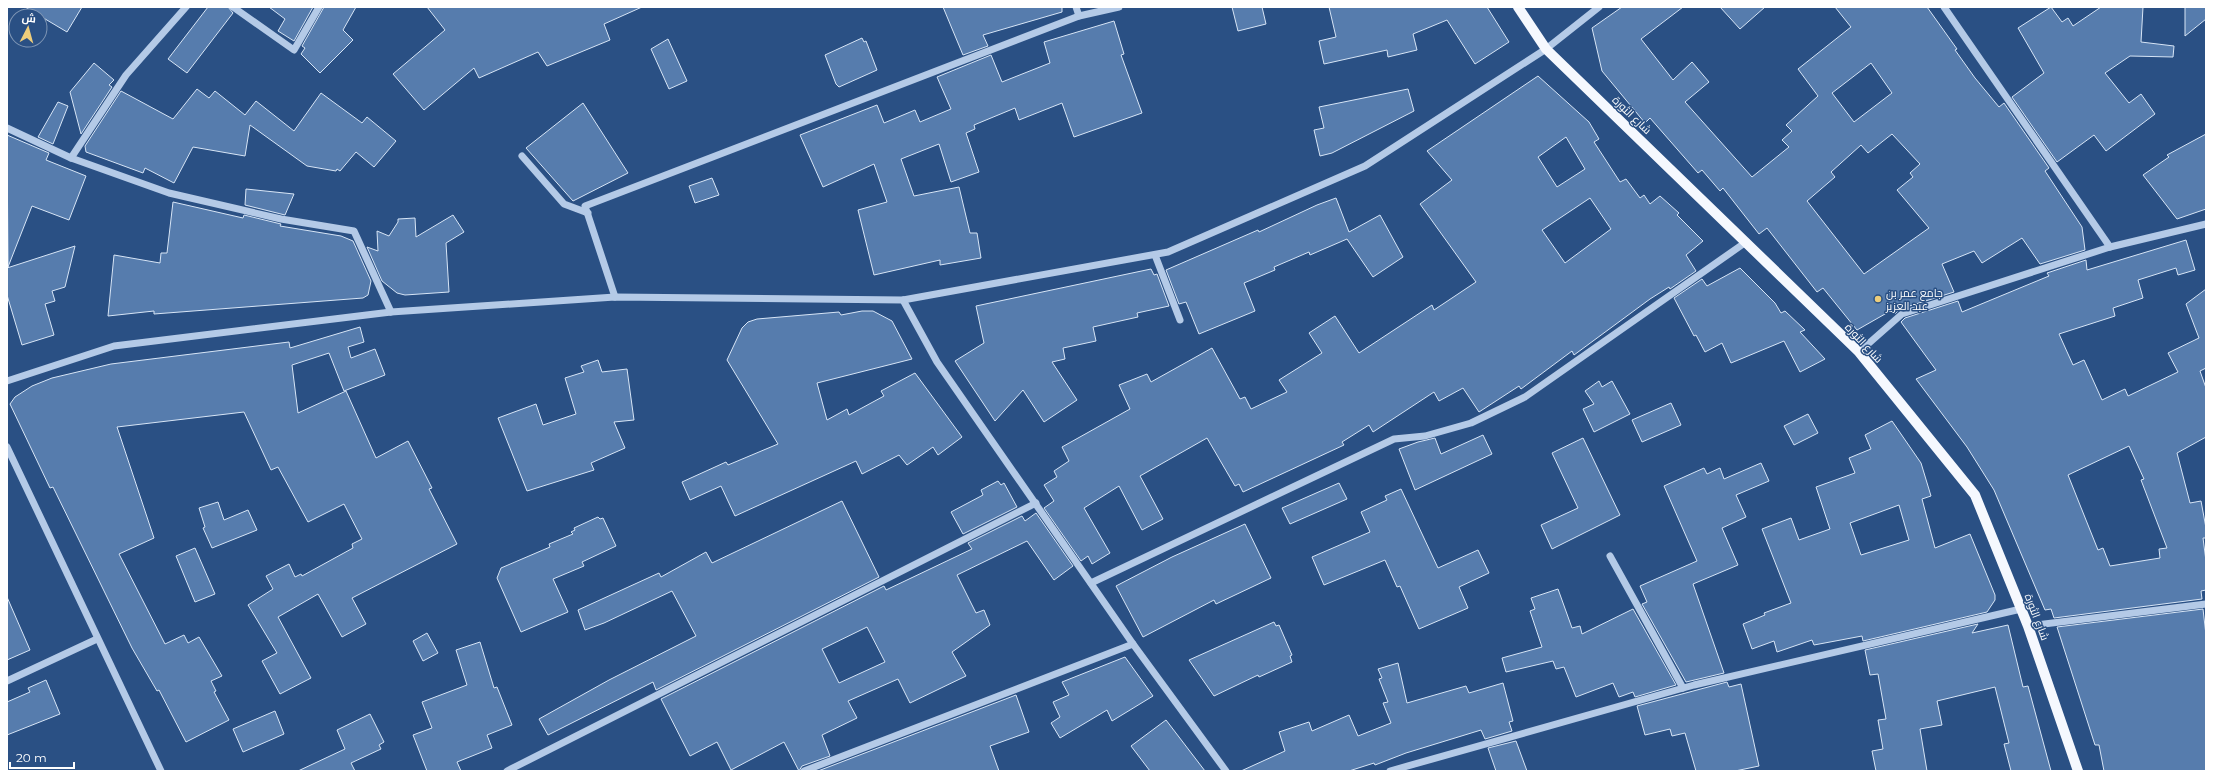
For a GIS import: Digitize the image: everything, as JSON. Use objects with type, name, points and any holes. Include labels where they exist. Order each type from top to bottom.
[{"type":"main road","name":"شارع الثورة","points":[[1518,7],[1546,49],[1859,352],[1975,496],[2028,626],[2078,771]]},
{"type":"street","points":[[72,158],[126,75],[186,7]]},
{"type":"street","points":[[233,7],[294,50],[319,7]]},
{"type":"street","points":[[1076,7],[1079,16]]},
{"type":"street","points":[[615,297],[585,206],[1079,16],[1119,7]]},
{"type":"street","points":[[7,380],[114,346],[391,312],[615,297],[903,300],[1168,252],[1366,166],[1546,49],[1599,7]]},
{"type":"street","points":[[1944,7],[2110,248]]},
{"type":"street","points":[[7,128],[72,158],[169,193],[281,219],[354,230],[391,312]]},
{"type":"street","points":[[522,156],[564,204],[588,213]]},
{"type":"street","points":[[1859,352],[1902,314],[2110,248],[2206,224]]},
{"type":"street","points":[[1091,583],[1394,439],[1425,436],[1471,423],[1525,397],[1746,242]]},
{"type":"street","points":[[1155,255],[1180,320]]},
{"type":"street","points":[[903,300],[937,362],[1133,644],[1226,771]]},
{"type":"street","points":[[7,447],[161,771]]},
{"type":"street","points":[[507,771],[1036,503]]},
{"type":"street","points":[[1610,556],[1683,688]]},
{"type":"street","points":[[2028,626],[2206,604]]},
{"type":"street","points":[[1390,771],[1683,688],[2021,609]]},
{"type":"street","points":[[7,681],[98,639]]},
{"type":"street","points":[[804,771],[1133,644]]},
{"type":"building","points":[[25,7],[82,7],[67,32],[48,21],[48,8]]},
{"type":"building","points":[[208,7],[228,7],[233,13],[187,73],[168,59]]},
{"type":"building","points":[[269,7],[313,7],[294,41],[278,31],[285,19]]},
{"type":"building","points":[[324,7],[356,7],[343,30],[353,40],[320,73],[301,54],[305,48],[302,46]]},
{"type":"building","points":[[427,7],[642,7],[604,24],[610,40],[547,66],[538,52],[479,78],[474,68],[424,110],[393,74],[445,30]]},
{"type":"building","points":[[943,7],[1062,7],[1062,12],[983,35],[988,46],[963,55]]},
{"type":"building","points":[[1232,7],[1262,7],[1266,24],[1238,31]]},
{"type":"building","points":[[1329,7],[1487,7],[1509,42],[1475,64],[1447,20],[1413,34],[1417,50],[1388,57],[1387,50],[1324,64],[1319,41],[1336,37]]},
{"type":"building","points":[[1622,7],[1683,7],[1641,39],[1673,80],[1692,62],[1709,82],[1685,102],[1752,177],[1789,147],[1782,140],[1792,131],[1786,125],[1818,96],[1798,69],[1851,27],[1835,7],[1927,7],[1957,49],[1955,50],[1975,78],[1999,107],[2004,103],[2049,168],[2045,171],[2082,227],[2085,250],[2040,264],[2022,238],[1982,263],[1974,251],[1942,264],[1954,292],[1900,309],[1895,314],[1892,310],[1857,330],[1823,288],[1817,292],[1767,228],[1759,234],[1723,188],[1720,191],[1702,170],[1698,173],[1650,118],[1645,123],[1602,71],[1592,28]],"holes":[[[1871,63],[1892,93],[1854,122],[1832,93]],[[1892,134],[1920,164],[1910,173],[1913,177],[1897,190],[1929,228],[1864,274],[1807,201],[1835,177],[1831,172],[1861,145],[1868,153]]]},
{"type":"building","points":[[1720,7],[1765,7],[1740,29]]},
{"type":"building","points":[[2051,7],[2062,22],[2068,18],[2073,26],[2101,7],[2143,7],[2141,42],[2174,46],[2173,57],[2130,56],[2105,73],[2129,103],[2141,94],[2155,114],[2106,151],[2094,135],[2057,162],[2012,97],[2044,73],[2018,28]]},
{"type":"building","points":[[2185,7],[2206,7],[2206,19],[2185,36]]},
{"type":"building","points":[[1114,21],[1124,54],[1121,55],[1142,113],[1074,137],[1062,103],[1019,120],[1015,108],[974,125],[975,129],[966,133],[979,172],[951,182],[939,144],[901,159],[914,196],[959,187],[970,233],[977,233],[981,258],[940,265],[940,260],[874,275],[858,210],[887,202],[874,164],[823,187],[800,135],[877,105],[884,123],[915,110],[920,122],[951,109],[937,77],[991,55],[1002,82],[1050,63],[1044,42]]},
{"type":"building","points":[[862,38],[864,42],[866,41],[877,70],[839,87],[836,84],[825,55]]},
{"type":"building","points":[[668,39],[687,81],[669,89],[651,49]]},
{"type":"building","points":[[94,63],[114,80],[109,85],[112,87],[81,134],[70,92]]},
{"type":"building","points":[[1538,76],[1589,122],[1599,139],[1594,142],[1620,182],[1626,179],[1640,198],[1644,195],[1650,204],[1660,196],[1679,213],[1677,215],[1703,241],[1686,255],[1696,271],[1670,289],[1669,287],[1650,299],[1574,355],[1572,351],[1521,389],[1519,386],[1479,412],[1463,388],[1439,401],[1434,392],[1373,432],[1369,425],[1342,442],[1344,445],[1243,492],[1239,484],[1235,486],[1207,438],[1140,476],[1163,519],[1142,530],[1119,486],[1084,508],[1110,553],[1092,564],[1088,556],[1081,561],[1044,508],[1054,501],[1044,485],[1057,477],[1054,471],[1069,461],[1062,447],[1130,409],[1119,385],[1147,374],[1151,382],[1212,348],[1240,399],[1245,397],[1251,409],[1287,392],[1279,380],[1322,353],[1309,333],[1335,316],[1359,353],[1432,305],[1434,310],[1476,282],[1420,204],[1452,180],[1427,151]],"holes":[[[1566,137],[1585,169],[1557,187],[1538,157]],[[1590,198],[1611,229],[1565,263],[1542,230]]]},
{"type":"building","points":[[197,89],[209,98],[215,91],[245,115],[256,101],[294,131],[321,93],[362,123],[367,117],[396,141],[374,167],[356,152],[340,171],[337,169],[336,171],[307,166],[250,125],[245,156],[193,147],[174,183],[145,168],[143,173],[86,152],[85,146],[121,91],[173,119]]},
{"type":"building","points":[[1408,89],[1414,111],[1332,153],[1320,156],[1314,130],[1324,128],[1319,107]]},
{"type":"building","points":[[58,102],[68,106],[53,144],[38,137]]},
{"type":"building","points":[[583,103],[628,173],[573,201],[526,148]]},
{"type":"building","points":[[2206,134],[2206,209],[2177,219],[2143,175],[2169,157],[2167,155]]},
{"type":"building","points":[[7,135],[49,153],[46,160],[86,176],[69,220],[32,206],[8,267]]},
{"type":"building","points":[[712,178],[719,195],[695,203],[689,186]]},
{"type":"building","points":[[246,189],[294,194],[285,215],[245,205]]},
{"type":"building","points":[[1336,198],[1349,232],[1380,215],[1403,257],[1373,277],[1347,239],[1310,255],[1309,252],[1274,267],[1275,270],[1244,283],[1255,311],[1199,334],[1186,302],[1179,304],[1166,270],[1258,230],[1259,232],[1317,205]]},
{"type":"building","points":[[173,202],[243,218],[244,215],[281,224],[280,226],[341,236],[353,241],[371,281],[368,295],[363,298],[154,314],[154,311],[108,316],[114,255],[160,263],[161,253],[167,253]]},
{"type":"building","points":[[453,215],[464,232],[446,243],[449,292],[405,295],[397,293],[382,281],[367,247],[378,251],[377,231],[389,236],[398,222],[398,219],[415,218],[416,237]]},
{"type":"building","points":[[2186,240],[2195,270],[2178,275],[2176,268],[2138,280],[2143,298],[2113,308],[2115,316],[2059,334],[2073,365],[2084,360],[2102,400],[2125,389],[2128,396],[2178,372],[2168,353],[2199,338],[2186,304],[2206,289],[2206,368],[2200,371],[2206,388],[2206,437],[2177,453],[2190,503],[2201,501],[2206,528],[2206,538],[2203,538],[2206,561],[2206,590],[2201,591],[2202,599],[2054,618],[2051,609],[2045,610],[1994,490],[1967,447],[1916,379],[1936,370],[1901,322],[1905,318],[1958,301],[1962,312],[2049,276],[2047,273],[2086,260],[2087,270]],"holes":[[[2129,446],[2144,479],[2141,480],[2167,548],[2159,549],[2160,558],[2110,566],[2103,548],[2098,550],[2068,475]]]},
{"type":"building","points":[[75,246],[65,287],[52,291],[55,301],[45,304],[54,335],[22,345],[7,295],[7,268]]},
{"type":"building","points":[[1740,268],[1775,303],[1781,313],[1785,311],[1805,330],[1800,332],[1825,359],[1800,372],[1784,341],[1731,363],[1722,343],[1705,352],[1696,335],[1694,336],[1674,298],[1702,279],[1707,286]]},
{"type":"building","points":[[1151,269],[1154,275],[1157,274],[1169,306],[1137,313],[1138,317],[1093,327],[1096,341],[1063,348],[1065,359],[1052,362],[1077,400],[1044,422],[1023,390],[995,421],[955,361],[984,343],[976,306]]},
{"type":"building","points":[[862,311],[873,311],[892,321],[912,359],[817,383],[827,420],[847,409],[849,415],[884,396],[881,391],[915,373],[962,437],[938,455],[933,447],[907,465],[899,455],[862,474],[856,461],[735,516],[721,486],[690,500],[682,482],[726,462],[728,465],[778,444],[727,360],[742,328],[748,322],[757,319],[839,312],[841,315]]},
{"type":"building","points":[[360,327],[364,342],[348,347],[351,358],[375,349],[385,375],[344,391],[329,353],[292,365],[298,413],[346,391],[376,458],[408,441],[432,488],[429,489],[457,544],[352,598],[366,624],[342,637],[318,594],[278,617],[311,678],[280,694],[262,661],[277,653],[248,605],[273,589],[266,576],[289,564],[295,577],[301,574],[302,576],[353,548],[352,544],[362,539],[344,504],[308,522],[278,467],[271,470],[244,412],[117,427],[154,538],[119,554],[165,644],[184,635],[188,643],[199,637],[222,676],[211,681],[216,691],[214,692],[229,720],[186,742],[159,690],[157,691],[132,648],[53,487],[50,488],[10,404],[15,397],[32,386],[52,378],[111,364],[289,342],[290,348]]},
{"type":"building","points":[[598,360],[602,372],[627,369],[634,420],[614,422],[625,448],[591,463],[594,470],[527,491],[498,418],[536,404],[543,425],[576,414],[565,378],[584,372],[581,366]]},
{"type":"building","points":[[1599,381],[1602,387],[1612,381],[1630,414],[1594,432],[1583,409],[1594,404],[1585,391]]},
{"type":"building","points":[[1671,403],[1681,425],[1642,442],[1632,420]]},
{"type":"building","points":[[1808,414],[1818,433],[1794,445],[1784,426]]},
{"type":"building","points":[[1892,421],[1921,463],[1931,496],[1922,499],[1935,548],[1970,534],[1995,595],[1995,600],[1987,612],[1863,641],[1862,636],[1814,645],[1812,640],[1777,652],[1774,641],[1752,649],[1743,624],[1765,615],[1764,613],[1791,603],[1762,529],[1791,518],[1799,540],[1830,529],[1816,487],[1855,473],[1849,458],[1871,449],[1865,435]],"holes":[[[1899,505],[1909,540],[1861,555],[1850,523]]]},
{"type":"building","points":[[1483,435],[1492,454],[1415,490],[1399,449],[1435,438],[1441,454]]},
{"type":"building","points":[[1583,438],[1620,515],[1552,549],[1541,525],[1578,508],[1552,453]]},
{"type":"building","points":[[1761,463],[1769,481],[1736,495],[1746,517],[1722,528],[1738,565],[1693,584],[1724,673],[1686,682],[1642,604],[1647,602],[1640,586],[1697,561],[1664,486],[1704,468],[1707,474],[1720,468],[1724,479]]},
{"type":"building","points":[[998,481],[1001,485],[1004,483],[1017,507],[963,534],[951,512],[983,495],[981,490]]},
{"type":"building","points":[[1339,483],[1347,499],[1290,524],[1282,508]]},
{"type":"building","points":[[1401,489],[1438,568],[1478,550],[1489,573],[1459,587],[1468,608],[1419,629],[1400,586],[1397,587],[1385,560],[1324,585],[1312,557],[1370,532],[1361,512],[1387,500],[1385,496]]},
{"type":"building","points":[[842,501],[879,577],[656,690],[653,682],[548,735],[539,719],[609,680],[696,636],[672,591],[604,623],[585,630],[578,610],[659,573],[661,577],[706,552],[712,563]]},
{"type":"building","points":[[218,502],[224,520],[248,510],[257,530],[212,548],[203,528],[205,527],[199,508]]},
{"type":"building","points":[[1036,513],[1073,566],[1054,580],[1027,541],[957,575],[976,613],[984,610],[990,625],[952,652],[966,676],[910,703],[898,679],[848,701],[857,718],[822,735],[830,756],[802,766],[799,771],[784,742],[731,770],[717,742],[690,756],[661,699],[884,586],[886,590],[972,549],[968,543],[1022,516],[1025,521]],"holes":[[[867,627],[885,662],[839,683],[822,649]]]},
{"type":"building","points":[[598,517],[600,519],[603,518],[616,546],[582,562],[584,566],[553,579],[568,612],[521,632],[497,578],[501,568],[550,547],[549,544],[573,534],[571,532],[575,530],[574,528]]},
{"type":"building","points":[[1245,524],[1271,578],[1216,604],[1214,600],[1143,637],[1116,586],[1172,557]]},
{"type":"building","points":[[195,548],[215,594],[195,602],[176,556]]},
{"type":"building","points":[[1558,589],[1572,628],[1580,626],[1582,634],[1633,609],[1676,685],[1635,697],[1633,692],[1619,697],[1613,683],[1576,697],[1564,667],[1556,669],[1553,661],[1506,672],[1502,658],[1542,647],[1530,611],[1535,609],[1531,598]]},
{"type":"building","points":[[7,597],[30,650],[7,660]]},
{"type":"building","points":[[2203,609],[2206,635],[2206,771],[2104,771],[2099,745],[2095,745],[2057,627]]},
{"type":"building","points":[[1274,622],[1276,626],[1279,625],[1292,655],[1290,656],[1292,662],[1259,677],[1258,675],[1214,696],[1189,660]]},
{"type":"building","points":[[1978,624],[1972,633],[2008,625],[2023,687],[2028,686],[2051,771],[2011,771],[2004,744],[2009,743],[1995,687],[1937,701],[1942,725],[1920,729],[1927,771],[1876,771],[1872,751],[1883,749],[1878,720],[1886,719],[1878,674],[1870,675],[1865,650]]},
{"type":"building","points":[[427,633],[438,653],[423,661],[413,641]]},
{"type":"building","points":[[480,642],[494,688],[497,687],[512,725],[487,735],[492,748],[457,762],[461,771],[427,771],[413,735],[432,728],[422,702],[467,685],[456,650]]},
{"type":"building","points":[[1125,657],[1153,696],[1112,721],[1107,710],[1060,738],[1051,723],[1060,717],[1053,702],[1069,695],[1062,682]]},
{"type":"building","points":[[1398,663],[1407,703],[1466,686],[1469,693],[1503,683],[1513,721],[1509,722],[1512,731],[1485,739],[1481,730],[1406,753],[1375,765],[1374,763],[1349,771],[1241,771],[1285,751],[1279,732],[1309,722],[1312,731],[1349,715],[1358,736],[1391,723],[1383,703],[1388,702],[1379,679],[1382,678],[1378,669]]},
{"type":"building","points":[[46,680],[60,714],[7,735],[7,702],[30,692],[28,688]]},
{"type":"building","points":[[1727,682],[1729,687],[1741,684],[1759,766],[1735,771],[1696,771],[1685,733],[1672,736],[1670,729],[1645,735],[1637,706]]},
{"type":"building","points":[[1016,695],[1029,732],[990,746],[999,771],[818,771]]},
{"type":"building","points":[[275,711],[284,734],[243,752],[233,729]]},
{"type":"building","points":[[370,714],[384,742],[379,745],[381,749],[351,763],[355,771],[298,771],[345,749],[337,730]]},
{"type":"building","points":[[1166,720],[1205,771],[1150,771],[1131,746]]},
{"type":"building","points":[[1516,741],[1527,771],[1496,771],[1488,748]]},
{"type":"place","name":"جامع عمر بن عبد العزيز","points":[[1878,299]]}]
